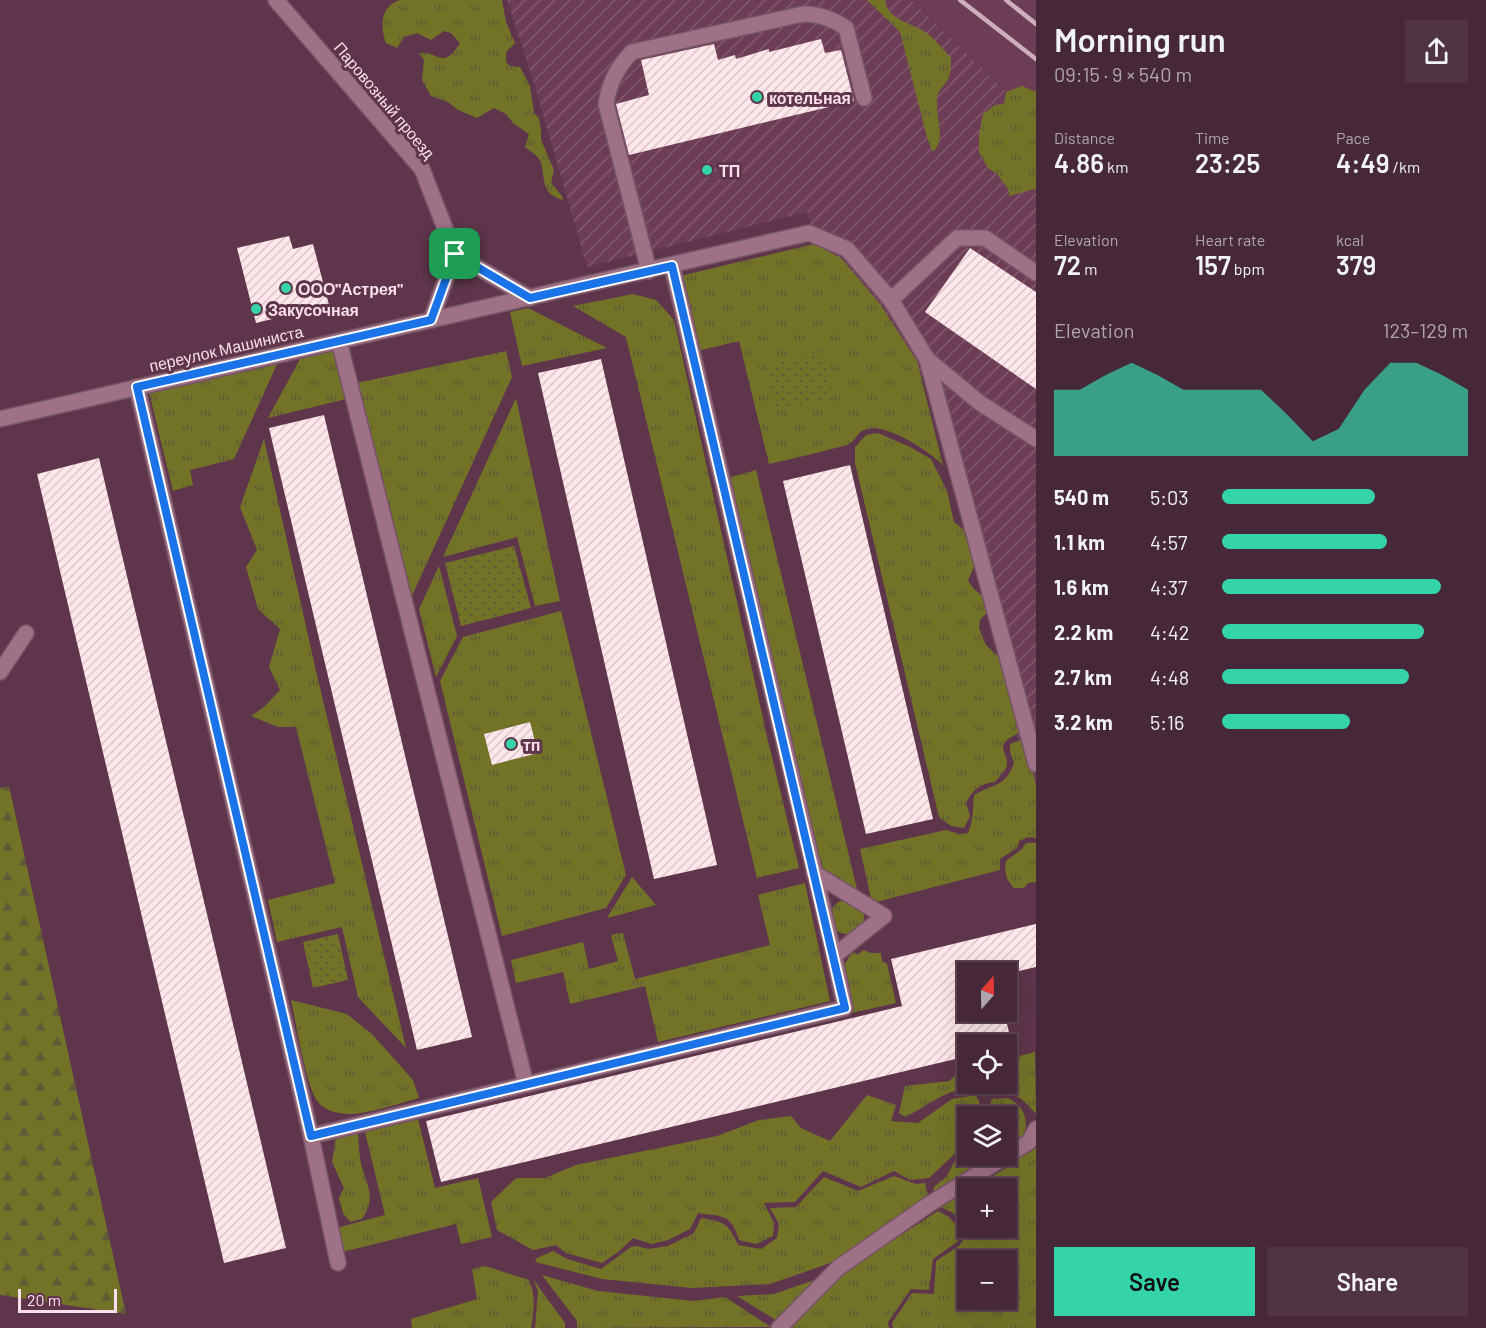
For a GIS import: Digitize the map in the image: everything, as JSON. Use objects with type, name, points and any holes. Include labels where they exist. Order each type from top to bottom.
[{"type":"street","name":"Паровозный проезд","points":[[276,0],[422,169],[455,254]]},
{"type":"street","points":[[649,271],[606,104],[616,72],[632,52],[803,14],[813,14],[846,28],[864,98]]},
{"type":"street","name":"переулок Машиниста","points":[[0,419],[809,233],[847,249],[891,300],[927,358]]},
{"type":"street","points":[[891,300],[957,238],[985,238],[1036,273]]},
{"type":"street","points":[[431,320],[455,254],[530,298]]},
{"type":"street","points":[[311,1136],[845,1008],[672,266]]},
{"type":"street","points":[[339,340],[526,1084]]},
{"type":"street","points":[[927,358],[980,403],[1036,439]]},
{"type":"street","points":[[927,358],[1036,764]]},
{"type":"street","points":[[137,387],[311,1136],[338,1263]]},
{"type":"street","points":[[0,672],[26,633]]},
{"type":"street","points":[[814,873],[884,916],[834,956]]},
{"type":"street","points":[[779,1328],[838,1268],[928,1205],[1029,1142],[1036,1129]]},
{"type":"shaded area","points":[[507,0],[912,0],[1036,121],[1036,807],[927,384],[819,252],[807,212],[587,267],[536,90]]},
{"type":"shaded area","points":[[912,0],[1036,0],[1036,121],[936,23]]},
{"type":"green space","points":[[400,0],[502,0],[506,22],[515,43],[506,52],[506,62],[510,66],[520,67],[530,86],[534,113],[539,118],[541,140],[554,170],[551,183],[563,200],[555,197],[547,189],[540,160],[525,147],[529,134],[513,123],[506,114],[494,108],[477,118],[458,110],[448,102],[431,96],[422,80],[424,60],[419,53],[440,58],[449,56],[460,43],[451,33],[444,31],[431,40],[417,33],[404,37],[397,48],[386,43],[383,18],[389,7]]},
{"type":"green space","points":[[867,0],[885,0],[891,13],[928,34],[951,58],[949,77],[938,95],[940,136],[933,152],[928,141],[900,32]]},
{"type":"green space","points":[[1022,86],[1036,92],[1036,191],[1034,189],[1009,196],[1009,190],[997,174],[988,168],[979,152],[979,135],[983,114],[995,105],[1004,104],[1006,92]]},
{"type":"green space","points":[[814,244],[841,258],[880,304],[917,361],[943,465],[906,439],[894,433],[873,428],[861,431],[847,445],[769,464],[739,341],[697,351],[680,276]]},
{"type":"green space","points":[[633,294],[656,300],[674,320],[768,741],[799,868],[757,878],[626,337],[573,306]]},
{"type":"green space","points":[[528,308],[607,348],[522,366],[510,312]]},
{"type":"green space","points":[[335,351],[346,399],[268,418],[300,359]]},
{"type":"green space","points":[[506,351],[512,377],[410,600],[357,383]]},
{"type":"green space","points":[[823,352],[834,398],[775,412],[764,366]]},
{"type":"green space","points":[[278,362],[234,459],[190,470],[193,485],[173,491],[149,392]]},
{"type":"green space","points":[[516,398],[560,601],[535,606],[517,537],[443,557]]},
{"type":"green space","points":[[878,433],[931,459],[947,491],[954,522],[970,535],[977,560],[968,580],[985,599],[990,609],[980,620],[979,628],[986,645],[1001,659],[1020,727],[1019,732],[1003,745],[1007,759],[1005,770],[995,782],[981,786],[968,799],[966,803],[970,816],[964,828],[951,826],[939,817],[855,463],[855,447],[866,435]]},
{"type":"green space","points":[[264,439],[316,671],[406,1048],[358,997],[342,927],[277,942],[268,900],[335,883],[296,727],[278,727],[251,716],[264,707],[280,690],[269,667],[280,629],[258,609],[246,567],[257,550],[240,507]]},
{"type":"green space","points":[[756,470],[858,893],[819,868],[728,478]]},
{"type":"green space","points":[[514,546],[531,608],[461,626],[445,563]]},
{"type":"green space","points":[[439,566],[457,636],[436,677],[419,609]]},
{"type":"green space","points":[[561,611],[626,875],[606,908],[502,936],[440,681],[463,637]]},
{"type":"green space","points":[[1024,739],[1036,785],[1036,838],[1028,837],[1019,841],[1017,848],[1000,859],[1000,870],[872,903],[860,849],[946,830],[959,834],[968,833],[974,795],[998,784],[1007,777],[1014,763],[1010,744]]},
{"type":"green space","points":[[9,786],[126,1314],[0,1295],[0,788]]},
{"type":"green space","points":[[1026,843],[1036,843],[1036,882],[1028,883],[1024,888],[1014,888],[1006,876],[1006,861]]},
{"type":"green space","points":[[632,877],[656,905],[607,918]]},
{"type":"green space","points":[[805,883],[830,1001],[658,1042],[645,986],[570,1004],[563,972],[516,983],[511,960],[583,942],[589,969],[618,961],[611,935],[623,933],[635,979],[770,945],[758,895]]},
{"type":"green space","points":[[847,900],[859,905],[864,917],[859,929],[847,934],[835,929],[830,917],[835,905]]},
{"type":"green space","points":[[338,934],[348,980],[313,988],[303,942]]},
{"type":"green space","points":[[863,950],[881,953],[882,961],[887,964],[896,1003],[852,1013],[842,969],[852,952],[859,954]]},
{"type":"green space","points":[[291,1000],[347,1014],[372,1034],[413,1080],[419,1098],[377,1110],[352,1114],[334,1112],[321,1105],[309,1083]]},
{"type":"green space","points":[[1035,1052],[1036,1114],[1024,1101],[1012,1094],[1017,1094],[1017,1057]]},
{"type":"green space","points":[[957,1074],[957,1090],[940,1097],[905,1117],[899,1113],[905,1086],[949,1081]]},
{"type":"green space","points":[[867,1095],[896,1105],[891,1121],[918,1123],[952,1099],[976,1095],[981,1106],[957,1106],[957,1152],[929,1178],[910,1180],[894,1171],[861,1187],[823,1171],[795,1202],[764,1203],[774,1223],[773,1236],[756,1244],[739,1240],[733,1225],[725,1218],[698,1213],[690,1229],[668,1240],[651,1244],[633,1238],[602,1263],[566,1253],[556,1245],[533,1250],[497,1230],[491,1202],[516,1178],[545,1178],[576,1165],[717,1136],[759,1120],[791,1116],[801,1128],[830,1141]]},
{"type":"green space","points":[[1008,1098],[1021,1108],[1026,1128],[1025,1134],[1017,1140],[1017,1106],[990,1106],[992,1099]]},
{"type":"green space","points":[[418,1119],[435,1188],[478,1178],[492,1237],[461,1244],[456,1224],[342,1252],[336,1228],[385,1215],[365,1132]]},
{"type":"green space","points":[[346,1132],[358,1134],[360,1161],[370,1198],[367,1212],[362,1219],[350,1222],[343,1213],[339,1198],[344,1188],[332,1162],[336,1137]]},
{"type":"green space","points":[[1036,1142],[1036,1328],[893,1328],[892,1323],[912,1293],[934,1294],[936,1261],[959,1246],[965,1238],[1017,1238],[1017,1178],[988,1178],[1009,1166],[1017,1166],[1017,1160]]},
{"type":"green space","points":[[957,1156],[957,1166],[979,1166],[933,1195],[934,1187],[947,1176]]},
{"type":"green space","points":[[894,1176],[916,1184],[925,1183],[928,1195],[836,1261],[770,1284],[692,1288],[602,1279],[535,1262],[537,1258],[553,1251],[567,1259],[601,1269],[631,1247],[648,1249],[668,1246],[694,1233],[701,1218],[724,1225],[738,1245],[761,1249],[777,1238],[779,1224],[770,1208],[796,1207],[824,1177],[858,1191]]},
{"type":"green space","points":[[957,1193],[957,1218],[953,1213],[940,1207]]},
{"type":"green space","points":[[938,1211],[949,1217],[957,1226],[957,1238],[960,1238],[957,1242],[933,1259],[929,1290],[911,1289],[888,1322],[889,1328],[791,1328],[846,1271]]},
{"type":"green space","points":[[485,1266],[529,1280],[534,1304],[531,1328],[412,1328],[411,1319],[477,1299],[472,1269]]},
{"type":"green space","points":[[542,1275],[598,1291],[694,1301],[725,1297],[771,1327],[577,1328],[577,1321]]},
{"type":"green space","points":[[820,1278],[779,1322],[737,1296],[774,1294]]},
{"type":"green space","points":[[533,1279],[565,1323],[565,1328],[535,1328],[538,1291]]},
{"type":"building","points":[[821,39],[825,53],[841,50],[854,101],[629,155],[616,104],[649,95],[641,60],[714,44],[718,60],[735,55],[736,59],[769,49],[769,52]]},
{"type":"building","name":"ООО\"Астрея\"","points":[[289,236],[293,249],[313,244],[329,305],[256,323],[237,248]]},
{"type":"building","points":[[970,248],[1036,292],[1036,389],[925,312]]},
{"type":"building","points":[[601,359],[717,865],[654,879],[538,373]]},
{"type":"building","points":[[324,415],[472,1037],[417,1050],[269,428]]},
{"type":"building","points":[[99,458],[286,1248],[224,1263],[37,474]]},
{"type":"building","points":[[850,465],[933,819],[866,834],[783,481]]},
{"type":"building","name":"тп","points":[[530,722],[538,753],[492,765],[484,734]]},
{"type":"building","points":[[1036,924],[1036,967],[1017,971],[1017,962],[957,962],[957,1022],[1007,1022],[1009,1034],[957,1034],[957,1059],[441,1182],[426,1121],[902,1006],[891,959]]},
{"type":"railway","points":[[960,0],[1036,59]]},
{"type":"railway","points":[[1006,0],[1036,24]]},
{"type":"place","name":"котельная","points":[[757,97]]},
{"type":"place","name":"ТП","points":[[707,170]]},
{"type":"place","name":"ООО\"Астрея\"","points":[[286,288]]},
{"type":"place","name":"Закусочная","points":[[256,309]]},
{"type":"place","name":"тп","points":[[511,744]]},
{"type":"route","points":[[455,254],[530,298],[672,266],[845,1008],[311,1136],[137,387],[431,320],[455,254]]}]
